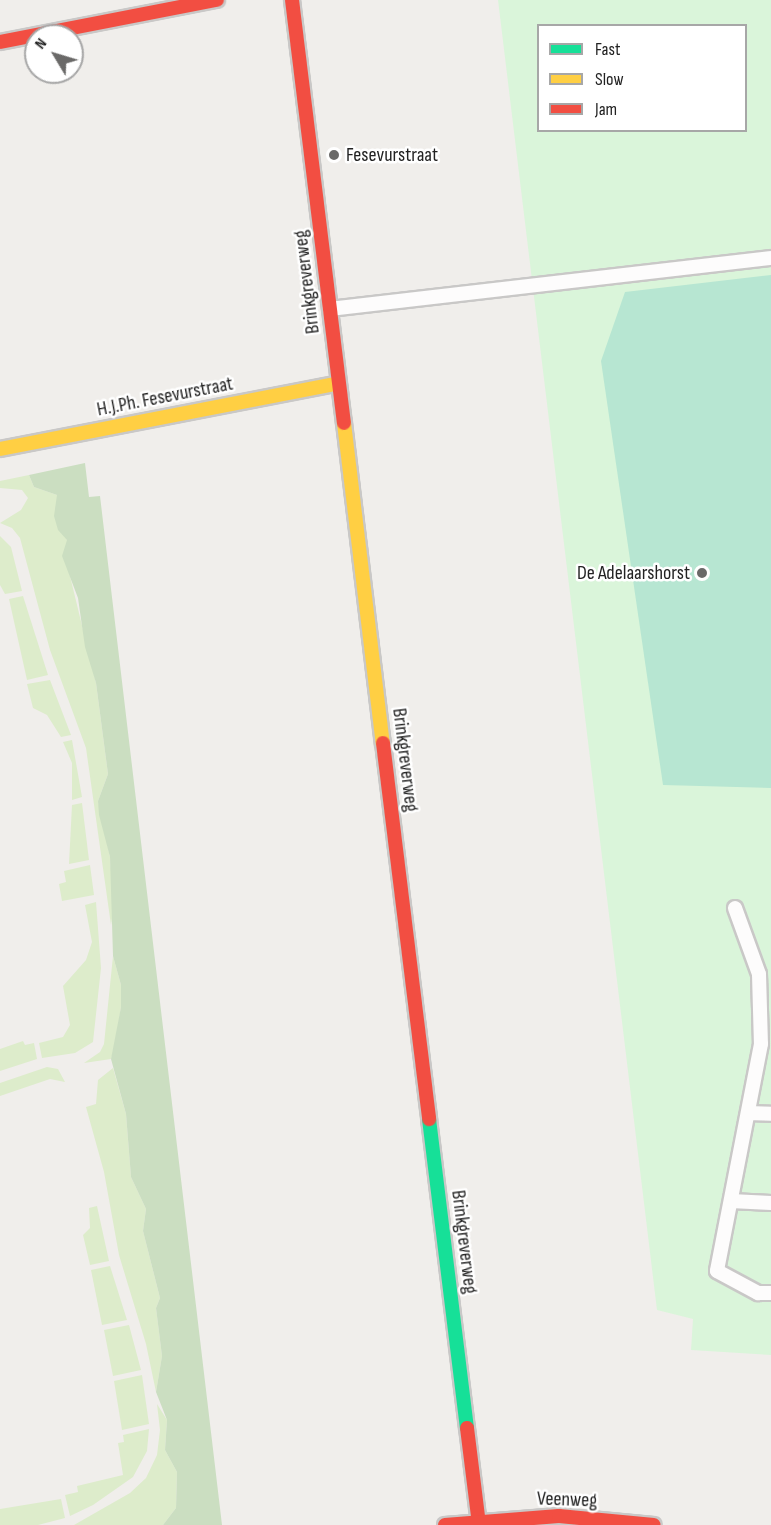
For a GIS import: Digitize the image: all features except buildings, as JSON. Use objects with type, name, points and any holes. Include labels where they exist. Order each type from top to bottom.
[{"type":"street","points":[[0,42],[218,0]]},
{"type":"street","name":"Brinkgreverweg","points":[[292,0],[477,1524]]},
{"type":"street","name":"H.J.Ph. Fesevurstraat","points":[[0,449],[338,383]]},
{"type":"street","name":"Veenweg","points":[[445,1525],[559,1516],[654,1525]]},
{"type":"lane","points":[[330,309],[771,258]]},
{"type":"lane","points":[[735,909],[765,973],[766,1045],[748,1113],[717,1271],[758,1293],[771,1293]]},
{"type":"lane","points":[[748,1113],[771,1114]]},
{"type":"lane","points":[[731,1201],[771,1203]]},
{"type":"green space","points":[[498,0],[771,0],[771,1355],[691,1350],[693,1319],[657,1310]]},
{"type":"green space","name":"De Adelaarshorst","points":[[771,275],[771,788],[663,785],[601,361],[625,292]]},
{"type":"green space","points":[[85,463],[89,497],[100,496],[222,1525],[163,1525],[176,1508],[177,1472],[165,1450],[167,1420],[156,1392],[162,1356],[156,1308],[160,1298],[143,1231],[146,1209],[131,1177],[126,1114],[111,1059],[121,1007],[121,985],[113,956],[110,857],[99,815],[98,801],[108,774],[96,683],[85,647],[78,598],[62,556],[67,540],[58,530],[54,516],[57,495],[34,487],[29,475]]},
{"type":"green space","points":[[29,475],[34,487],[57,495],[57,511],[67,540],[69,572],[96,683],[108,774],[98,801],[110,857],[114,906],[111,925],[86,748],[50,650],[20,538],[12,528],[0,523],[21,510],[28,498],[22,490],[0,488],[0,481]]},
{"type":"green space","points":[[0,536],[11,547],[22,591],[5,594],[0,585]]},
{"type":"green space","points":[[23,596],[48,675],[27,680],[9,599]]},
{"type":"green space","points":[[50,680],[71,735],[61,737],[47,715],[33,708],[27,684]]},
{"type":"green space","points":[[72,740],[82,797],[72,800],[72,763],[63,742]]},
{"type":"green space","points":[[82,803],[89,860],[69,864],[72,805]]},
{"type":"green space","points":[[90,865],[94,895],[62,901],[59,884],[66,882],[64,871]]},
{"type":"green space","points":[[96,902],[101,968],[93,1042],[75,1053],[42,1058],[39,1043],[63,1037],[70,1025],[63,986],[86,960],[92,942],[85,905]]},
{"type":"green space","points":[[113,956],[121,985],[121,1007],[115,1046],[111,1059],[84,1063],[100,1052],[104,1044]]},
{"type":"green space","points":[[23,1041],[25,1045],[34,1043],[37,1059],[0,1071],[0,1049]]},
{"type":"green space","points":[[47,1067],[58,1069],[65,1082],[50,1079],[0,1096],[0,1083]]},
{"type":"green space","points":[[113,1068],[126,1114],[131,1177],[146,1209],[143,1231],[160,1298],[156,1308],[162,1356],[156,1392],[146,1344],[119,1255],[104,1172],[86,1107],[96,1104],[98,1080]]},
{"type":"green space","points":[[97,1206],[109,1261],[90,1265],[83,1235],[90,1228],[89,1208]]},
{"type":"green space","points":[[110,1266],[127,1320],[102,1325],[91,1270]]},
{"type":"green space","points":[[129,1325],[141,1370],[113,1376],[104,1330]]},
{"type":"green space","points":[[142,1375],[149,1424],[122,1430],[114,1381]]},
{"type":"green space","points":[[157,1404],[167,1420],[165,1450],[177,1472],[176,1508],[163,1525],[74,1525],[130,1493],[146,1478],[157,1455],[160,1430]]},
{"type":"green space","points":[[149,1429],[147,1451],[133,1477],[93,1505],[70,1516],[65,1495],[78,1492],[77,1486],[123,1475],[118,1443],[124,1442],[123,1435]]},
{"type":"green space","points":[[61,1499],[65,1518],[38,1525],[0,1525],[0,1509]]},
{"type":"traffic: fast","points":[[429,1119],[467,1428]]},
{"type":"traffic: slow","points":[[0,449],[338,383]]},
{"type":"traffic: slow","points":[[344,423],[383,743]]},
{"type":"traffic: jam","points":[[0,42],[217,0]]},
{"type":"traffic: jam","points":[[292,0],[344,423]]},
{"type":"traffic: jam","points":[[383,743],[429,1119]]},
{"type":"traffic: jam","points":[[467,1428],[479,1525]]},
{"type":"traffic: jam","points":[[445,1525],[559,1516],[654,1525]]},
{"type":"place","name":"Fesevurstraat","points":[[334,155]]},
{"type":"place","name":"De Adelaarshorst","points":[[702,573]]}]
